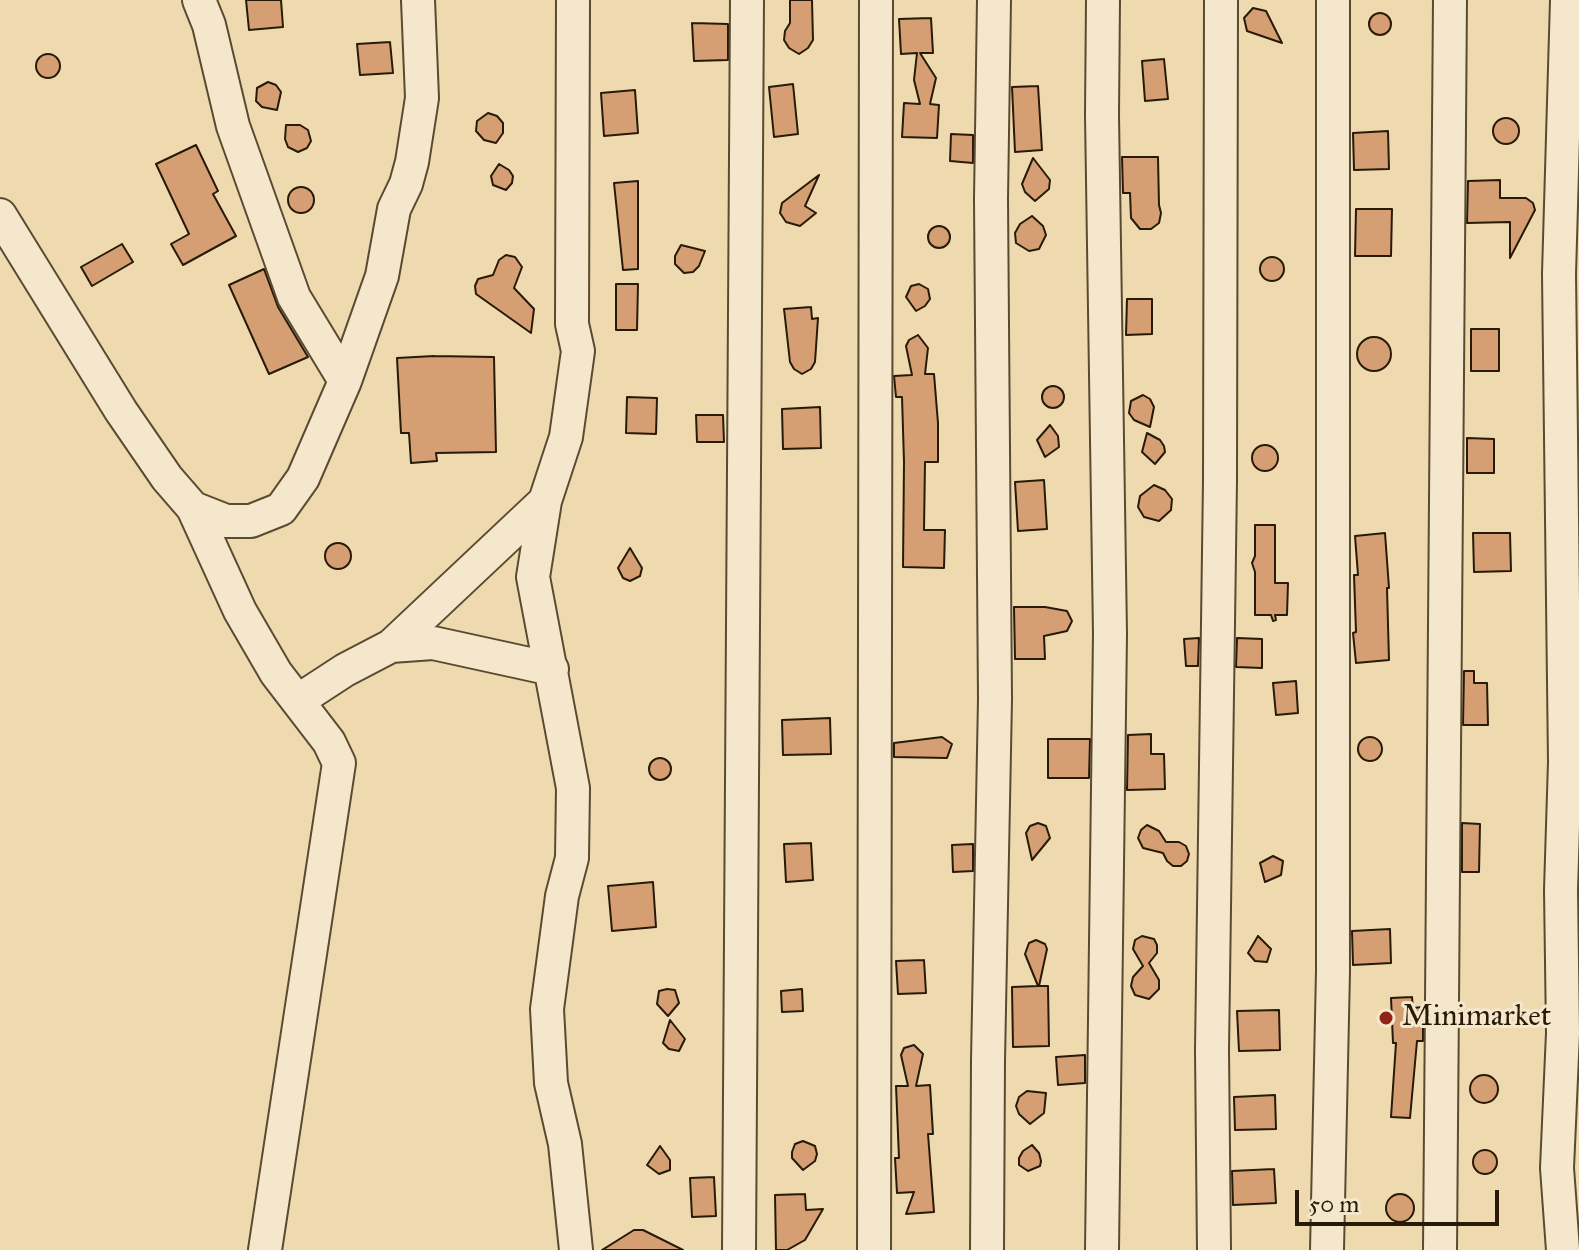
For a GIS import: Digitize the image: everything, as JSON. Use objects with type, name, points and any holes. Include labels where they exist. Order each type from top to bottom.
[{"type":"street","points":[[199,0],[209,25],[233,126],[294,297],[345,381]]},
{"type":"street","points":[[193,508],[226,521],[251,521],[281,509],[303,478],[345,381],[382,276],[394,209],[412,162],[422,98],[418,0]]},
{"type":"street","points":[[573,0],[572,324],[578,351],[566,437],[545,501],[533,577],[573,788],[572,858],[562,896],[547,1009],[551,1083],[565,1144],[576,1250]]},
{"type":"street","points":[[739,1250],[747,0]]},
{"type":"street","points":[[874,1250],[876,0]]},
{"type":"street","points":[[987,1250],[995,699],[991,199],[994,0]]},
{"type":"street","points":[[1102,1250],[1110,634],[1103,0]]},
{"type":"street","points":[[1214,1250],[1212,1050],[1220,481],[1221,0]]},
{"type":"street","points":[[1327,1250],[1333,971],[1333,0]]},
{"type":"street","points":[[1440,1250],[1450,0]]},
{"type":"street","points":[[1563,1250],[1557,1168],[1563,1033],[1561,890],[1565,762],[1559,274],[1567,0]]},
{"type":"street","points":[[0,215],[121,411],[167,478],[193,508],[240,611],[276,673],[329,742],[339,763],[265,1250]]},
{"type":"street","points":[[299,700],[345,670],[391,646],[545,501]]},
{"type":"street","points":[[391,646],[433,643],[552,669]]},
{"type":"building","points":[[246,0],[281,0],[283,27],[249,30]]},
{"type":"building","points":[[790,0],[812,0],[813,40],[799,54],[789,48],[784,40],[790,23]]},
{"type":"building","points":[[1253,8],[1266,11],[1282,43],[1247,31],[1244,18]]},
{"type":"building","points":[[1380,13],[1388,16],[1391,24],[1388,32],[1380,35],[1372,32],[1369,24],[1372,16]]},
{"type":"building","points":[[931,18],[933,53],[920,53],[936,78],[930,104],[939,105],[937,138],[902,137],[904,103],[920,104],[914,80],[917,53],[901,54],[899,19]]},
{"type":"building","points":[[692,23],[728,24],[728,60],[694,61]]},
{"type":"building","points":[[390,42],[393,73],[360,75],[357,44]]},
{"type":"building","points":[[48,54],[57,57],[60,66],[57,75],[48,78],[39,75],[36,66],[39,57]]},
{"type":"building","points":[[1164,59],[1168,99],[1145,101],[1142,61]]},
{"type":"building","points":[[268,82],[276,85],[281,92],[277,110],[262,107],[256,101],[257,88]]},
{"type":"building","points":[[793,84],[798,134],[774,137],[769,87]]},
{"type":"building","points":[[1038,86],[1042,150],[1015,152],[1012,87]]},
{"type":"building","points":[[635,90],[638,133],[604,136],[601,93]]},
{"type":"building","points":[[488,113],[497,116],[503,123],[503,133],[496,143],[484,140],[476,131],[477,121]]},
{"type":"building","points":[[1506,118],[1515,122],[1519,131],[1515,140],[1506,144],[1497,140],[1493,131],[1497,122]]},
{"type":"building","points":[[286,125],[300,125],[308,130],[311,141],[307,148],[298,152],[288,147]]},
{"type":"building","points":[[1388,131],[1389,169],[1354,170],[1353,133]]},
{"type":"building","points":[[951,134],[973,135],[973,163],[950,161]]},
{"type":"building","points":[[196,145],[218,191],[213,194],[236,236],[183,265],[171,244],[189,234],[156,164]]},
{"type":"building","points":[[1122,157],[1158,157],[1161,213],[1159,223],[1151,229],[1140,229],[1131,218],[1130,193],[1123,193]]},
{"type":"building","points":[[1033,158],[1050,180],[1049,189],[1035,201],[1025,192],[1022,184]]},
{"type":"building","points":[[499,164],[513,176],[506,190],[493,185],[491,176]]},
{"type":"building","points":[[819,175],[805,206],[816,213],[800,226],[786,222],[780,213],[782,203]]},
{"type":"building","points":[[1500,180],[1500,198],[1526,198],[1533,203],[1535,210],[1510,258],[1510,222],[1467,223],[1468,181]]},
{"type":"building","points":[[638,181],[638,269],[623,270],[614,183]]},
{"type":"building","points":[[301,187],[310,191],[314,200],[310,209],[301,213],[292,209],[288,200],[292,191]]},
{"type":"building","points":[[1356,209],[1392,209],[1391,256],[1355,256]]},
{"type":"building","points":[[1032,216],[1043,226],[1046,235],[1039,249],[1029,251],[1016,243],[1015,233],[1020,224]]},
{"type":"building","points":[[939,226],[947,229],[950,237],[947,245],[939,248],[931,245],[928,237],[931,229]]},
{"type":"building","points":[[122,244],[133,262],[92,286],[81,267]]},
{"type":"building","points":[[681,245],[705,251],[693,272],[684,273],[675,264],[675,256]]},
{"type":"building","points":[[506,255],[515,257],[522,267],[514,288],[534,309],[531,333],[476,294],[478,279],[493,275],[499,260]]},
{"type":"building","points":[[1272,257],[1281,260],[1284,269],[1281,278],[1272,281],[1263,278],[1260,269],[1263,260]]},
{"type":"building","points":[[264,269],[278,307],[308,357],[269,374],[229,285]]},
{"type":"building","points":[[616,284],[638,284],[637,330],[616,330]]},
{"type":"building","points":[[919,284],[928,289],[930,299],[916,311],[906,297],[911,286]]},
{"type":"building","points":[[1127,299],[1152,299],[1152,334],[1126,335]]},
{"type":"building","points":[[811,307],[812,319],[818,318],[815,362],[811,369],[802,374],[790,362],[784,309]]},
{"type":"building","points":[[1471,329],[1499,329],[1499,371],[1471,371]]},
{"type":"building","points":[[918,335],[928,348],[925,374],[934,374],[938,423],[938,462],[925,462],[924,530],[945,530],[944,568],[903,567],[902,397],[896,397],[894,376],[912,375],[906,346]]},
{"type":"building","points":[[1374,337],[1386,342],[1391,354],[1386,366],[1374,371],[1362,366],[1357,354],[1362,342]]},
{"type":"building","points":[[494,357],[496,452],[436,453],[437,461],[411,463],[409,433],[401,433],[397,358]]},
{"type":"building","points":[[1053,386],[1061,389],[1064,397],[1061,405],[1053,408],[1045,405],[1042,397],[1045,389]]},
{"type":"building","points":[[1143,395],[1150,399],[1154,407],[1150,427],[1134,420],[1129,413],[1131,401]]},
{"type":"building","points":[[627,397],[657,398],[656,434],[626,433]]},
{"type":"building","points":[[820,407],[821,448],[783,449],[782,409]]},
{"type":"building","points":[[696,415],[723,415],[724,442],[697,442]]},
{"type":"building","points":[[1050,425],[1058,436],[1059,447],[1045,457],[1037,440]]},
{"type":"building","points":[[1147,433],[1164,446],[1165,452],[1155,464],[1142,452]]},
{"type":"building","points":[[1467,438],[1494,439],[1494,473],[1467,473]]},
{"type":"building","points":[[1265,445],[1274,449],[1278,458],[1274,467],[1265,471],[1256,467],[1252,458],[1256,449]]},
{"type":"building","points":[[1044,480],[1047,529],[1018,531],[1015,482]]},
{"type":"building","points":[[1154,485],[1165,490],[1172,499],[1171,510],[1159,521],[1144,517],[1138,507],[1140,496]]},
{"type":"building","points":[[1255,525],[1275,525],[1275,583],[1288,583],[1287,615],[1275,615],[1276,620],[1273,621],[1271,615],[1255,615],[1255,572],[1252,563],[1255,556]]},
{"type":"building","points":[[1385,533],[1389,660],[1356,663],[1353,633],[1356,632],[1354,575],[1358,575],[1355,536]]},
{"type":"building","points":[[1473,533],[1510,533],[1511,571],[1474,572]]},
{"type":"building","points":[[338,543],[347,547],[351,556],[347,565],[338,569],[329,565],[325,556],[329,547]]},
{"type":"building","points":[[630,548],[642,568],[640,576],[630,581],[623,578],[618,568]]},
{"type":"building","points":[[1014,607],[1067,611],[1072,621],[1067,631],[1044,636],[1045,659],[1015,659]]},
{"type":"building","points":[[1199,638],[1198,666],[1186,666],[1184,639]]},
{"type":"building","points":[[1237,638],[1262,639],[1262,668],[1236,667]]},
{"type":"building","points":[[1464,671],[1474,671],[1474,683],[1487,683],[1488,725],[1463,725]]},
{"type":"building","points":[[1296,681],[1298,713],[1276,715],[1273,683]]},
{"type":"building","points":[[830,718],[831,754],[783,755],[782,720]]},
{"type":"building","points":[[1151,734],[1151,754],[1164,754],[1165,789],[1127,790],[1128,735]]},
{"type":"building","points":[[942,737],[952,744],[947,758],[894,757],[894,743]]},
{"type":"building","points":[[1370,737],[1381,744],[1382,749],[1375,760],[1370,761],[1359,754],[1358,749],[1365,738]]},
{"type":"building","points":[[1048,739],[1090,739],[1089,778],[1048,778]]},
{"type":"building","points":[[660,758],[668,761],[671,769],[668,777],[660,780],[652,777],[649,769],[652,761]]},
{"type":"building","points":[[1038,823],[1046,826],[1050,838],[1032,860],[1026,833],[1030,826]]},
{"type":"building","points":[[1462,823],[1480,824],[1479,872],[1462,872]]},
{"type":"building","points":[[1147,825],[1159,831],[1166,842],[1179,842],[1186,846],[1189,854],[1187,861],[1181,866],[1173,866],[1163,853],[1143,848],[1138,838]]},
{"type":"building","points":[[811,843],[813,880],[786,882],[784,844]]},
{"type":"building","points":[[973,844],[973,871],[953,872],[952,845]]},
{"type":"building","points":[[1273,856],[1283,861],[1281,875],[1265,882],[1260,863]]},
{"type":"building","points":[[653,882],[656,927],[612,931],[608,886]]},
{"type":"building","points":[[1390,929],[1391,963],[1353,965],[1352,931]]},
{"type":"building","points":[[1142,936],[1154,939],[1157,945],[1157,953],[1149,963],[1159,980],[1159,989],[1149,999],[1135,995],[1131,986],[1133,977],[1143,966],[1133,949],[1135,940]]},
{"type":"building","points":[[1258,936],[1271,949],[1267,962],[1255,961],[1248,953]]},
{"type":"building","points":[[1036,940],[1045,944],[1047,949],[1039,986],[1048,986],[1049,1046],[1013,1047],[1012,987],[1038,986],[1025,954],[1029,943]]},
{"type":"building","points":[[924,960],[926,993],[898,994],[896,961]]},
{"type":"building","points":[[802,989],[803,1011],[782,1012],[781,991]]},
{"type":"building","points":[[675,990],[679,1003],[668,1016],[657,1004],[659,991]]},
{"type":"building","points":[[1412,997],[1413,1008],[1423,1007],[1423,1041],[1417,1041],[1410,1118],[1391,1117],[1396,1043],[1393,1043],[1391,998]]},
{"type":"building","points":[[1279,1010],[1280,1050],[1239,1051],[1237,1011]]},
{"type":"building","points":[[670,1020],[685,1039],[679,1051],[669,1049],[663,1043]]},
{"type":"building","points":[[914,1045],[923,1054],[916,1086],[930,1085],[933,1134],[928,1134],[934,1212],[906,1214],[914,1192],[897,1193],[896,1086],[908,1086],[901,1055],[904,1048]]},
{"type":"building","points":[[1085,1055],[1085,1083],[1058,1085],[1056,1057]]},
{"type":"building","points":[[1484,1075],[1494,1079],[1498,1089],[1494,1099],[1484,1103],[1474,1099],[1470,1089],[1474,1079]]},
{"type":"building","points":[[1027,1091],[1046,1093],[1044,1113],[1030,1124],[1019,1114],[1016,1106],[1019,1097]]},
{"type":"building","points":[[1275,1095],[1276,1129],[1235,1130],[1234,1097]]},
{"type":"building","points":[[803,1141],[815,1146],[817,1154],[815,1161],[803,1170],[792,1158],[792,1152],[795,1144]]},
{"type":"building","points":[[1032,1145],[1041,1161],[1040,1166],[1028,1171],[1019,1165],[1019,1158]]},
{"type":"building","points":[[660,1146],[670,1160],[670,1170],[659,1174],[647,1165]]},
{"type":"building","points":[[1485,1150],[1494,1153],[1497,1162],[1494,1171],[1485,1174],[1476,1171],[1473,1162],[1476,1153]]},
{"type":"building","points":[[1274,1169],[1276,1203],[1233,1205],[1232,1171]]},
{"type":"building","points":[[714,1177],[716,1216],[692,1217],[690,1178]]},
{"type":"building","points":[[805,1194],[806,1210],[823,1209],[805,1240],[787,1250],[776,1250],[775,1195]]},
{"type":"building","points":[[1400,1194],[1410,1198],[1414,1208],[1410,1218],[1400,1222],[1390,1218],[1386,1208],[1390,1198]]},
{"type":"building","points":[[634,1230],[643,1230],[683,1250],[602,1250]]},
{"type":"place","name":"Minimarket","points":[[1386,1018]]}]
